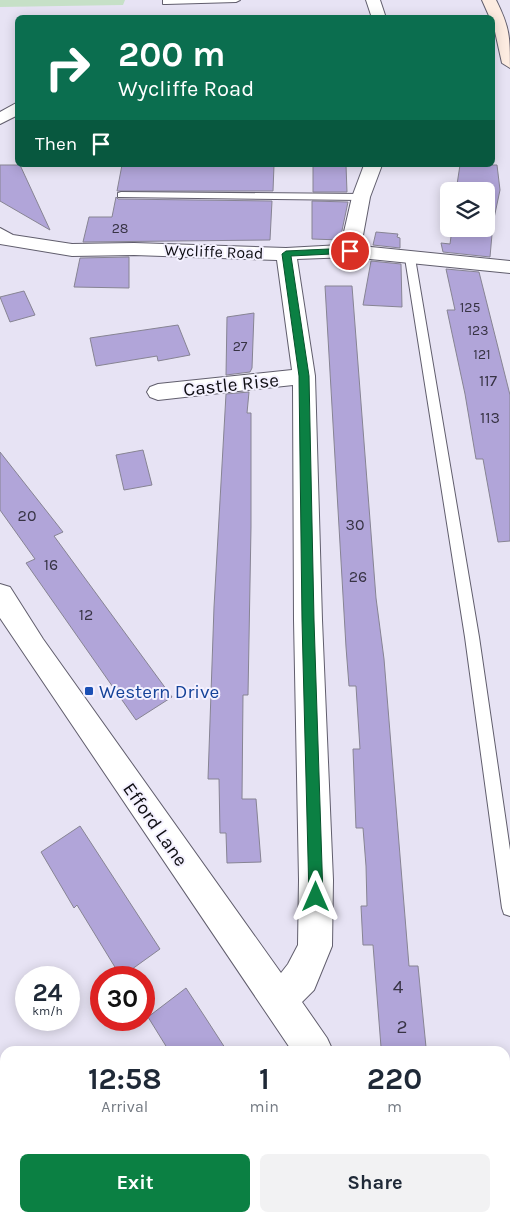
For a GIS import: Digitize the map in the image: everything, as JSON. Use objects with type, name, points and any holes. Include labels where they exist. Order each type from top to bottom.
[{"type":"main road","points":[[489,0],[494,15]]},
{"type":"main road","points":[[496,22],[510,63]]},
{"type":"street","points":[[373,0],[378,15]]},
{"type":"street","points":[[0,119],[15,109]]},
{"type":"street","points":[[350,251],[362,197],[372,167]]},
{"type":"street","name":"Wycliffe Road","points":[[4,237],[72,250],[134,249],[286,254],[350,251],[510,267]]},
{"type":"street","points":[[279,1001],[301,977],[315,946],[316,880],[308,620],[304,376],[286,254]]},
{"type":"street","name":"Castle Rise","points":[[158,392],[304,376]]},
{"type":"street","name":"Efford Lane","points":[[0,595],[33,647],[310,1046]]},
{"type":"lane","points":[[166,2],[236,0]]},
{"type":"lane","points":[[121,195],[362,197]]},
{"type":"lane","points":[[410,258],[472,637],[510,908]]},
{"type":"green space","points":[[0,0],[125,0],[123,5],[0,7]]},
{"type":"building","points":[[0,165],[21,167],[50,230],[0,201]]},
{"type":"building","points":[[497,165],[500,190],[495,214],[495,182],[457,182],[460,167],[495,167]]},
{"type":"building","points":[[122,167],[274,167],[273,191],[117,191]]},
{"type":"building","points":[[313,167],[346,167],[347,192],[313,192]]},
{"type":"building","points":[[116,197],[118,199],[272,201],[270,240],[83,242],[89,217],[112,217]]},
{"type":"building","points":[[312,201],[348,202],[340,240],[312,239]]},
{"type":"building","points":[[376,232],[398,234],[400,248],[373,245]]},
{"type":"building","points":[[451,237],[492,237],[490,257],[443,252],[441,243],[450,244]]},
{"type":"building","points":[[129,257],[129,288],[74,287],[80,258]]},
{"type":"building","points":[[371,261],[401,264],[402,307],[363,305]]},
{"type":"building","points":[[446,269],[479,272],[510,395],[510,541],[498,542],[483,459],[476,459],[465,394],[447,310],[455,310]]},
{"type":"building","points":[[325,286],[352,286],[376,598],[384,659],[409,966],[418,966],[426,1046],[381,1046],[373,945],[363,945],[361,906],[367,906],[366,866],[363,828],[356,828],[353,749],[360,749],[356,686],[349,686]]},
{"type":"building","points":[[24,291],[35,315],[10,322],[0,297]]},
{"type":"building","points":[[254,313],[252,368],[250,372],[226,375],[227,317]]},
{"type":"building","points":[[178,325],[190,355],[158,361],[157,356],[96,366],[90,338]]},
{"type":"building","points":[[249,392],[247,413],[251,413],[251,527],[248,695],[243,695],[242,799],[256,799],[261,862],[227,863],[226,833],[220,833],[219,779],[208,779],[214,607],[226,394]]},
{"type":"building","points":[[143,450],[152,485],[124,490],[116,455]]},
{"type":"building","points":[[0,452],[63,532],[54,536],[172,697],[136,720],[26,563],[35,559],[0,510]]},
{"type":"building","points":[[80,826],[160,949],[136,966],[114,966],[77,905],[74,908],[41,852]]},
{"type":"building","points":[[186,988],[224,1046],[166,1046],[155,1028],[155,1012]]},
{"type":"place","name":"Western Drive","points":[[89,691]]},
{"type":"route","points":[[316,897],[308,620],[304,376],[286,254],[350,251]]}]
